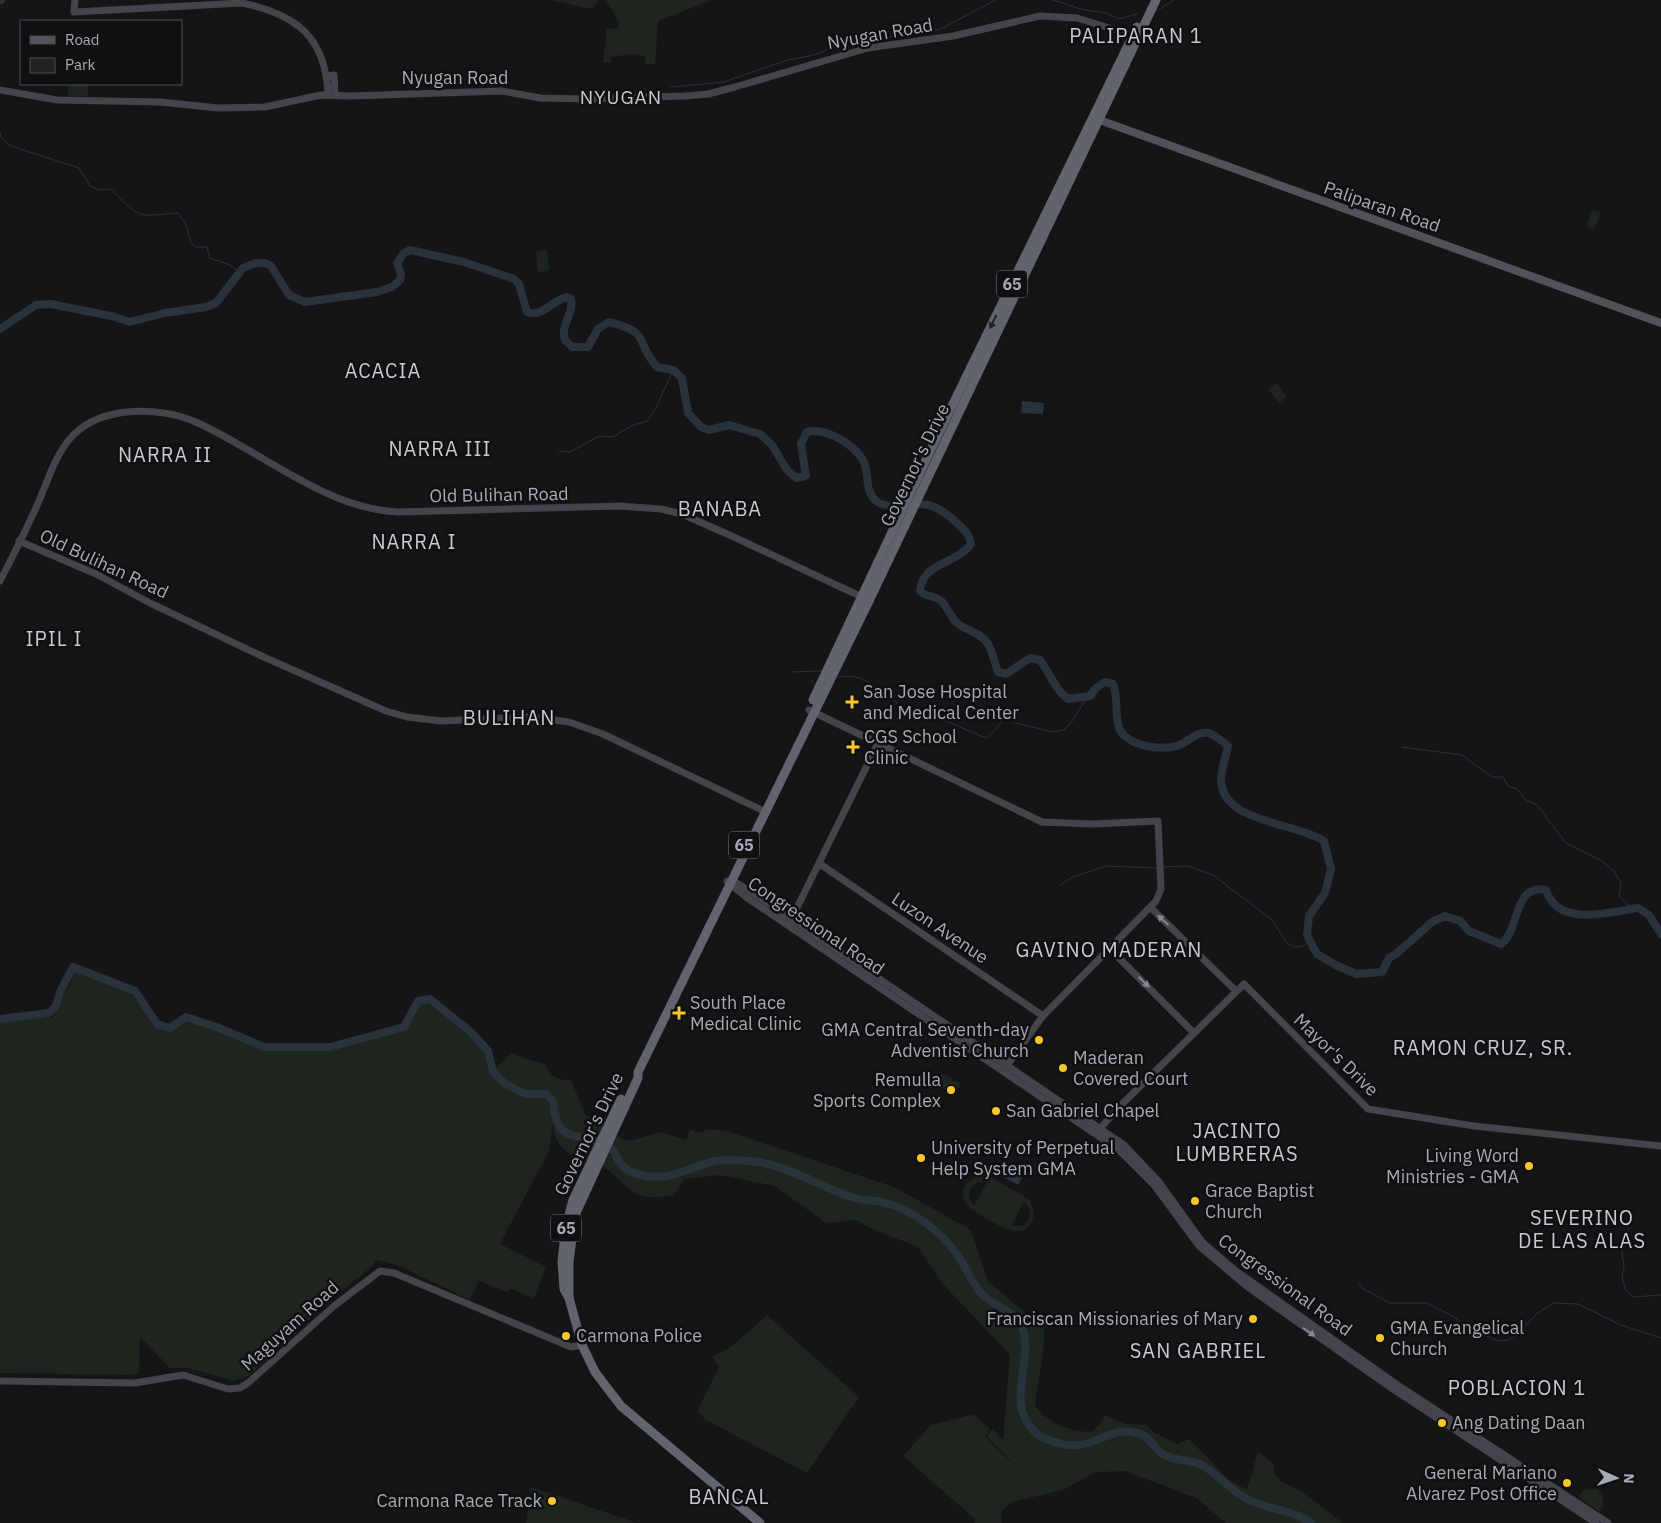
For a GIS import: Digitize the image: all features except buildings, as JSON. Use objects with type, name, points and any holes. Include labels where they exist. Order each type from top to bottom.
[{"type":"highway","name":"Governor's Drive","points":[[1136,36],[1150,0]]},
{"type":"highway","name":"Governor's Drive","points":[[760,1523],[621,1406],[595,1372],[582,1345],[569,1298],[569,1262],[575,1215],[594,1163],[612,1124],[638,1078],[638,1072],[923,477],[1136,36],[1156,0]]},
{"type":"main road","name":"Paliparan Road","points":[[1096,119],[1661,323]]},
{"type":"street","points":[[75,0],[74,12],[242,3],[266,8],[288,18],[305,30],[322,58],[327,76],[334,75],[332,95]]},
{"type":"street","name":"Nyugan Road","points":[[0,90],[57,100],[160,102],[218,108],[265,107],[332,95],[502,91],[540,98],[569,99],[685,96],[708,94],[735,87],[868,48],[953,36],[1040,16],[1077,18],[1136,36]]},
{"type":"street","name":"Old Bulihan Road","points":[[764,810],[603,734],[568,722],[528,717],[441,721],[407,717],[386,711],[266,658],[150,603],[106,579],[19,541],[57,457],[76,431],[87,424],[122,413],[152,412],[198,423],[317,488],[364,508],[398,512],[618,506],[661,509],[682,514],[866,599]]},
{"type":"street","points":[[0,581],[19,541]]},
{"type":"street","points":[[811,711],[1042,822],[1093,824],[1158,821],[1161,892],[1151,908],[1043,1016],[1006,1068]]},
{"type":"street","points":[[790,922],[878,743]]},
{"type":"street","name":"Luzon Avenue","points":[[820,864],[1043,1016]]},
{"type":"street","name":"Congressional Road","points":[[730,883],[1098,1131],[1124,1146],[1146,1167],[1203,1243],[1236,1271],[1402,1388],[1554,1491],[1596,1523]]},
{"type":"street","points":[[1098,1131],[1236,991],[1151,908]]},
{"type":"street","points":[[1109,948],[1194,1033]]},
{"type":"street","name":"Mayor's Drive","points":[[1236,991],[1244,984],[1368,1109],[1474,1126],[1661,1146]]},
{"type":"street","name":"Maguyam Road","points":[[0,1381],[135,1383],[183,1376],[224,1388],[240,1388],[334,1306],[380,1271],[394,1272],[572,1347],[582,1345]]},
{"type":"street","name":"Congressional Road","points":[[1554,1491],[1608,1523]]},
{"type":"green space","points":[[550,0],[599,0],[593,9]]},
{"type":"green space","points":[[606,0],[712,0],[658,21],[655,64],[645,64],[645,56],[632,54],[611,57],[610,63],[603,63],[607,28],[618,29],[619,22]]},
{"type":"green space","points":[[68,85],[88,85],[88,96],[68,96]]},
{"type":"green space","points":[[1593,209],[1601,212],[1594,230],[1586,226]]},
{"type":"green space","points":[[547,249],[549,271],[538,272],[536,251]]},
{"type":"green space","points":[[1277,383],[1287,397],[1279,403],[1268,389]]},
{"type":"green space","points":[[76,971],[132,994],[154,1027],[171,1030],[187,1019],[265,1049],[330,1048],[405,1029],[419,1003],[429,1000],[470,1034],[486,1053],[491,1072],[512,1053],[545,1064],[555,1077],[571,1080],[585,1114],[624,1140],[634,1140],[661,1132],[686,1140],[690,1130],[702,1133],[706,1130],[724,1130],[894,1187],[971,1230],[988,1281],[1044,1329],[1035,1406],[1053,1422],[1067,1428],[1091,1432],[1100,1424],[1105,1415],[1126,1424],[1147,1425],[1153,1432],[1177,1444],[1189,1439],[1229,1480],[1247,1490],[1258,1451],[1274,1464],[1274,1473],[1281,1481],[1302,1492],[1343,1523],[1226,1523],[1196,1498],[1125,1471],[1096,1472],[1063,1490],[1012,1502],[1001,1512],[1001,1523],[974,1523],[976,1520],[903,1456],[931,1425],[974,1414],[990,1429],[985,1437],[1033,1483],[987,1437],[992,1429],[1003,1439],[1010,1355],[941,1282],[918,1247],[870,1228],[857,1220],[826,1223],[775,1186],[720,1175],[685,1179],[673,1196],[642,1196],[629,1189],[603,1167],[563,1149],[558,1143],[553,1123],[549,1151],[500,1244],[546,1267],[534,1298],[511,1289],[507,1292],[479,1281],[470,1300],[395,1264],[376,1260],[373,1266],[331,1299],[249,1376],[234,1381],[188,1368],[170,1368],[140,1337],[139,1373],[129,1375],[0,1373],[0,1021],[53,1017]]},
{"type":"green space","name":"Remulla Sports Complex","points":[[942,1073],[961,1084],[954,1095],[936,1084]]},
{"type":"green space","points":[[975,1168],[1030,1200],[1034,1213],[1028,1228],[1022,1231],[1009,1230],[995,1224],[969,1206],[963,1195],[968,1182],[977,1176],[972,1173]],"holes":[[[979,1182],[987,1182],[974,1206],[971,1203],[969,1193],[970,1189]],[[1024,1202],[1030,1211],[1028,1220],[1023,1226],[1011,1226]]]},
{"type":"green space","points":[[767,1315],[859,1397],[807,1473],[706,1420],[697,1411],[719,1367],[712,1357],[731,1347]]},
{"type":"green space","name":"Carmona Race Track","points":[[531,1487],[617,1516],[618,1522],[618,1516],[636,1523],[526,1523]]},
{"type":"green space","points":[[1595,1488],[1603,1494],[1603,1506],[1600,1512],[1578,1497],[1583,1490]]},
{"type":"shaded area","points":[[1022,401],[1044,403],[1043,414],[1021,413]]},
{"type":"shaded area","points":[[1009,1166],[1024,1174],[1018,1185],[1003,1177]]},
{"type":"waterway","points":[[870,40],[941,29],[995,0]]},
{"type":"waterway","points":[[1053,0],[1084,10],[1106,13],[1119,19],[1137,14]]},
{"type":"waterway","points":[[1158,10],[1174,0]]},
{"type":"waterway","points":[[671,87],[724,82],[784,61],[814,55],[838,45],[854,43]]},
{"type":"waterway","points":[[0,133],[1,138],[11,146],[79,168],[90,186],[99,190],[111,189],[136,212],[150,215],[178,213],[186,224],[191,243],[196,247],[207,247],[210,258],[232,266],[239,273]]},
{"type":"waterway","points":[[0,329],[36,305],[51,304],[111,316],[130,322],[165,313],[206,307],[216,303],[243,268],[256,263],[265,263],[271,266],[289,295],[305,302],[377,292],[392,287],[400,280],[401,274],[397,263],[404,253],[410,250],[464,262],[514,279],[519,284],[527,312],[537,313],[567,297],[571,299],[571,310],[564,329],[564,335],[565,340],[572,347],[588,347],[598,329],[609,322],[632,330],[641,339],[646,351],[657,367],[673,370],[682,378],[688,413],[701,427],[709,430],[729,425],[760,434],[772,445],[787,470],[796,478],[806,476],[801,444],[807,432],[823,432],[832,435],[849,445],[862,458],[870,493],[876,501],[881,504],[894,506],[928,505],[940,510],[954,520],[966,532],[971,544],[965,551],[927,574],[922,582],[920,591],[940,600],[956,622],[976,633],[987,642],[998,672],[1006,674],[1030,658],[1040,660],[1056,686],[1068,699],[1090,696],[1096,688],[1105,682],[1113,684],[1120,730],[1125,736],[1138,744],[1162,748],[1177,746],[1196,735],[1209,733],[1228,746],[1221,780],[1225,794],[1233,805],[1262,820],[1296,829],[1324,841],[1331,869],[1325,893],[1309,916],[1307,935],[1317,954],[1356,974],[1382,972],[1389,958],[1432,922],[1445,916],[1460,921],[1469,931],[1501,944],[1507,938],[1522,901],[1535,890],[1546,890],[1552,902],[1561,909],[1573,913],[1586,915],[1638,908],[1649,915],[1661,934]]},
{"type":"waterway","points":[[559,451],[570,452],[599,436],[613,437],[631,426],[647,421],[656,408],[673,370]]},
{"type":"waterway","points":[[791,672],[821,671]]},
{"type":"waterway","points":[[839,677],[850,676],[870,683],[915,716],[941,719],[987,738],[1000,724],[1005,712],[1016,723],[1053,732],[1064,730],[1073,720],[1087,697]]},
{"type":"waterway","points":[[1402,747],[1462,755],[1492,777],[1503,777],[1508,786],[1517,789],[1526,800],[1536,804],[1566,843],[1602,861],[1614,871],[1621,883],[1619,896],[1632,909]]},
{"type":"waterway","points":[[1060,885],[1071,878],[1106,866],[1157,868]]},
{"type":"waterway","points":[[1163,867],[1188,866],[1213,875],[1271,919],[1287,943],[1295,947],[1303,946],[1310,941]]},
{"type":"waterway","points":[[0,1019],[49,1013],[56,1006],[60,992],[73,967],[135,991],[157,1024],[170,1028],[186,1017],[219,1028],[264,1047],[330,1047],[404,1027],[418,1001],[430,999],[471,1032],[488,1051],[493,1072],[504,1083],[525,1094],[546,1094],[553,1101],[555,1116],[559,1126],[565,1132],[599,1141],[610,1146],[622,1165],[629,1171],[641,1175],[661,1177],[720,1160],[761,1162],[787,1170],[851,1197],[896,1206],[925,1222],[950,1245],[983,1295],[1011,1314],[1020,1324],[1025,1343],[1020,1395],[1021,1408],[1026,1420],[1034,1431],[1042,1437],[1058,1443],[1080,1445],[1114,1433],[1138,1433],[1146,1437],[1165,1456],[1200,1464],[1247,1499],[1288,1512],[1311,1523]]},
{"type":"waterway","points":[[1629,1228],[1622,1252],[1624,1268],[1622,1277],[1626,1291],[1634,1297],[1661,1295]]},
{"type":"waterway","points":[[1359,1284],[1362,1288],[1390,1303],[1427,1303],[1456,1318],[1465,1328],[1499,1341],[1509,1340],[1521,1331],[1536,1314],[1554,1303],[1578,1304],[1621,1325],[1661,1338]]},
{"type":"place","name":"San Jose Hospital and Medical Center","points":[[852,702]]},
{"type":"place","name":"CGS School Clinic","points":[[853,747]]},
{"type":"place","name":"South Place Medical Clinic","points":[[679,1013]]},
{"type":"place","name":"GMA Central Seventh-day Adventist Church","points":[[1039,1040]]},
{"type":"place","name":"Maderan Covered Court","points":[[1063,1068]]},
{"type":"place","name":"Remulla Sports Complex","points":[[951,1090]]},
{"type":"place","name":"San Gabriel Chapel","points":[[996,1111]]},
{"type":"place","name":"University of Perpetual Help System GMA","points":[[921,1158]]},
{"type":"place","name":"Living Word Ministries - GMA","points":[[1529,1166]]},
{"type":"place","name":"Grace Baptist Church","points":[[1195,1201]]},
{"type":"place","name":"Franciscan Missionaries of Mary","points":[[1253,1319]]},
{"type":"place","name":"Carmona Police","points":[[566,1336]]},
{"type":"place","name":"GMA Evangelical Church","points":[[1380,1338]]},
{"type":"place","name":"Ang Dating Daan","points":[[1442,1423]]},
{"type":"place","name":"General Mariano Alvarez Post Office","points":[[1567,1483]]},
{"type":"place","name":"Carmona Race Track","points":[[552,1501]]},
{"type":"district","name":"PALIPARAN 1","points":[[1136,36]]},
{"type":"district","name":"NYUGAN","points":[[621,97]]},
{"type":"district","name":"ACACIA","points":[[383,371]]},
{"type":"district","name":"NARRA III","points":[[440,449]]},
{"type":"district","name":"NARRA II","points":[[165,455]]},
{"type":"district","name":"BANABA","points":[[720,509]]},
{"type":"district","name":"NARRA I","points":[[414,542]]},
{"type":"district","name":"IPIL I","points":[[54,639]]},
{"type":"district","name":"BULIHAN","points":[[509,718]]},
{"type":"district","name":"GAVINO MADERAN","points":[[1109,950]]},
{"type":"district","name":"RAMON CRUZ, SR.","points":[[1483,1048]]},
{"type":"district","name":"JACINTO LUMBRERAS","points":[[1237,1142]]},
{"type":"district","name":"SEVERINO DE LAS ALAS","points":[[1582,1230]]},
{"type":"district","name":"SAN GABRIEL","points":[[1198,1351]]},
{"type":"district","name":"POBLACION 1","points":[[1517,1388]]},
{"type":"district","name":"BANCAL","points":[[729,1497]]}]
